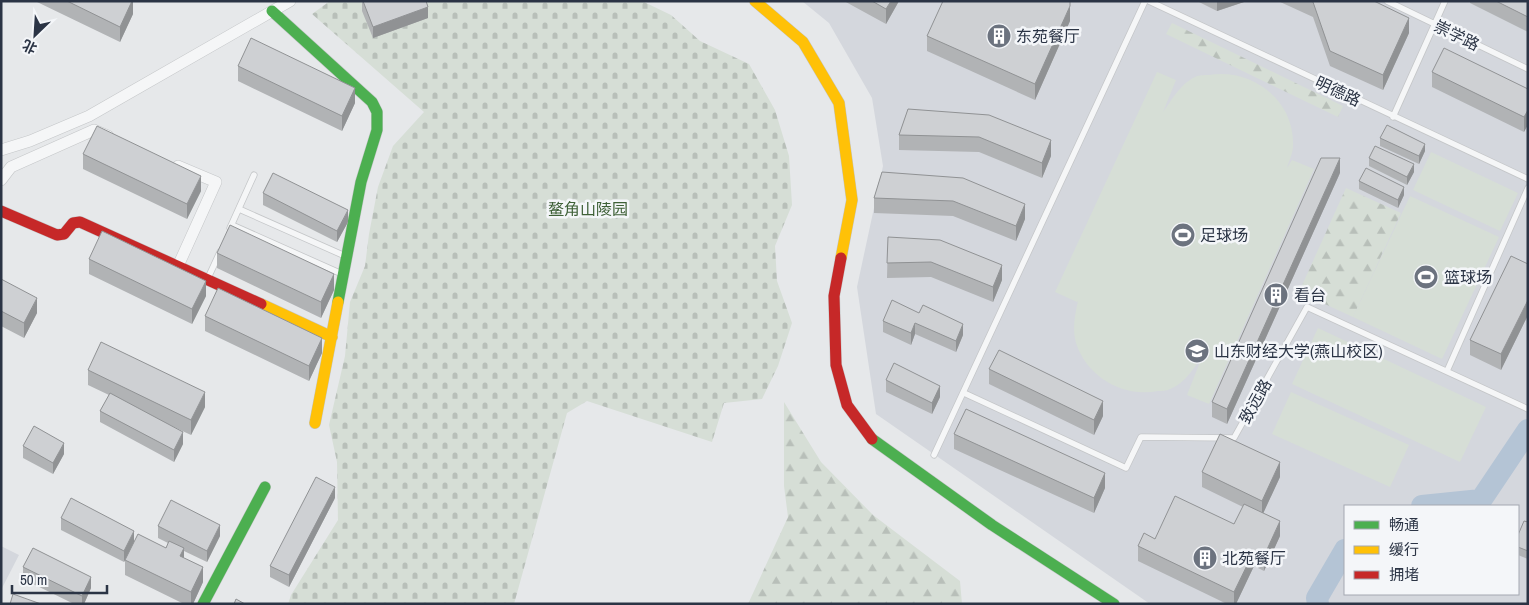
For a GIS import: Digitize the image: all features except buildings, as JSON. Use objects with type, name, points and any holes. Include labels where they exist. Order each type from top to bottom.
[{"type":"street","points":[[1,150],[30,141],[89,116],[290,1]]},
{"type":"street","points":[[755,1],[803,42],[839,103],[852,200],[834,296],[836,365],[847,405],[873,440],[992,525],[1114,604]]},
{"type":"street","points":[[272,11],[372,102],[377,112],[377,130],[361,182],[315,423]]},
{"type":"street","points":[[1,180],[11,167],[94,130],[120,141]]},
{"type":"street","points":[[164,159],[216,182],[178,266]]},
{"type":"street","points":[[1,210],[56,235],[64,234],[73,223],[80,222],[332,337]]},
{"type":"street","points":[[203,604],[265,487]]},
{"type":"lane","points":[[934,455],[1145,1]]},
{"type":"lane","name":"明德路","points":[[1149,1],[1528,179]]},
{"type":"lane","name":"崇学路","points":[[1387,1],[1528,68]]},
{"type":"lane","points":[[1394,117],[1445,1]]},
{"type":"lane","points":[[228,234],[254,176]]},
{"type":"lane","points":[[1447,371],[1528,188]]},
{"type":"lane","points":[[239,209],[347,257]]},
{"type":"lane","points":[[232,225],[344,275]]},
{"type":"lane","points":[[207,280],[223,243]]},
{"type":"lane","name":"致远路","points":[[964,393],[1126,468],[1141,437],[1234,438],[1307,307],[1528,409]]},
{"type":"shaded area","name":"山东财经大学(燕山校区)","points":[[802,1],[1528,1],[1528,604],[1150,604],[876,414],[857,287],[883,166],[872,98],[829,23]]},
{"type":"shaded area","points":[[1,546],[19,555],[1,590]]},
{"type":"green space","name":"鳌角山陵园","points":[[330,1],[642,1],[671,15],[700,41],[749,64],[775,110],[789,156],[792,205],[775,246],[777,281],[792,323],[778,366],[762,399],[724,403],[712,442],[587,401],[567,413],[514,604],[288,604],[291,595],[338,520],[337,462],[329,425],[345,356],[350,302],[365,266],[378,187],[393,146],[424,112],[312,14]]},
{"type":"green space","points":[[1172,23],[1343,106],[1338,117],[1166,34]]},
{"type":"green space","points":[[1157,72],[1176,80],[1163,112],[1182,87],[1197,76],[1225,74],[1255,82],[1279,101],[1287,115],[1292,129],[1293,146],[1287,168],[1292,160],[1314,169],[1209,404],[1187,395],[1202,357],[1184,379],[1166,391],[1132,391],[1120,388],[1098,375],[1081,355],[1076,343],[1074,327],[1078,301],[1055,292]]},
{"type":"green space","points":[[1431,152],[1518,193],[1500,231],[1413,190]]},
{"type":"green space","points":[[1346,188],[1401,213],[1353,317],[1299,292]]},
{"type":"green space","name":"篮球场","points":[[1410,196],[1499,237],[1442,359],[1353,317]]},
{"type":"green space","points":[[1318,328],[1486,407],[1460,462],[1292,384]]},
{"type":"green space","points":[[1291,392],[1409,445],[1390,487],[1272,434]]},
{"type":"green space","points":[[784,402],[821,462],[873,515],[960,581],[962,604],[748,604],[788,517],[784,486]]},
{"type":"waterway","points":[[1432,505],[1481,500],[1528,430]]},
{"type":"waterway","points":[[1318,604],[1317,598],[1344,552]]},
{"type":"traffic: fast","points":[[272,11],[372,102],[377,112],[377,130],[361,182],[338,302]]},
{"type":"traffic: fast","points":[[872,439],[992,525],[1114,604]]},
{"type":"traffic: fast","points":[[203,604],[265,487]]},
{"type":"traffic: slow","points":[[755,1],[803,42],[839,103],[852,200],[841,258]]},
{"type":"traffic: slow","points":[[315,423],[338,302]]},
{"type":"traffic: slow","points":[[261,304],[332,337]]},
{"type":"traffic: jam","points":[[1,211],[57,235],[64,234],[73,223],[80,222],[261,304]]},
{"type":"traffic: jam","points":[[841,258],[834,296],[836,365],[847,405],[872,439]]},
{"type":"place","name":"东苑餐厅","points":[[999,36]]},
{"type":"place","name":"足球场","points":[[1183,235]]},
{"type":"place","name":"篮球场","points":[[1426,277]]},
{"type":"place","name":"看台","points":[[1276,295]]},
{"type":"place","name":"山东财经大学(燕山校区)","points":[[1197,351]]},
{"type":"place","name":"北苑餐厅","points":[[1205,558]]}]
